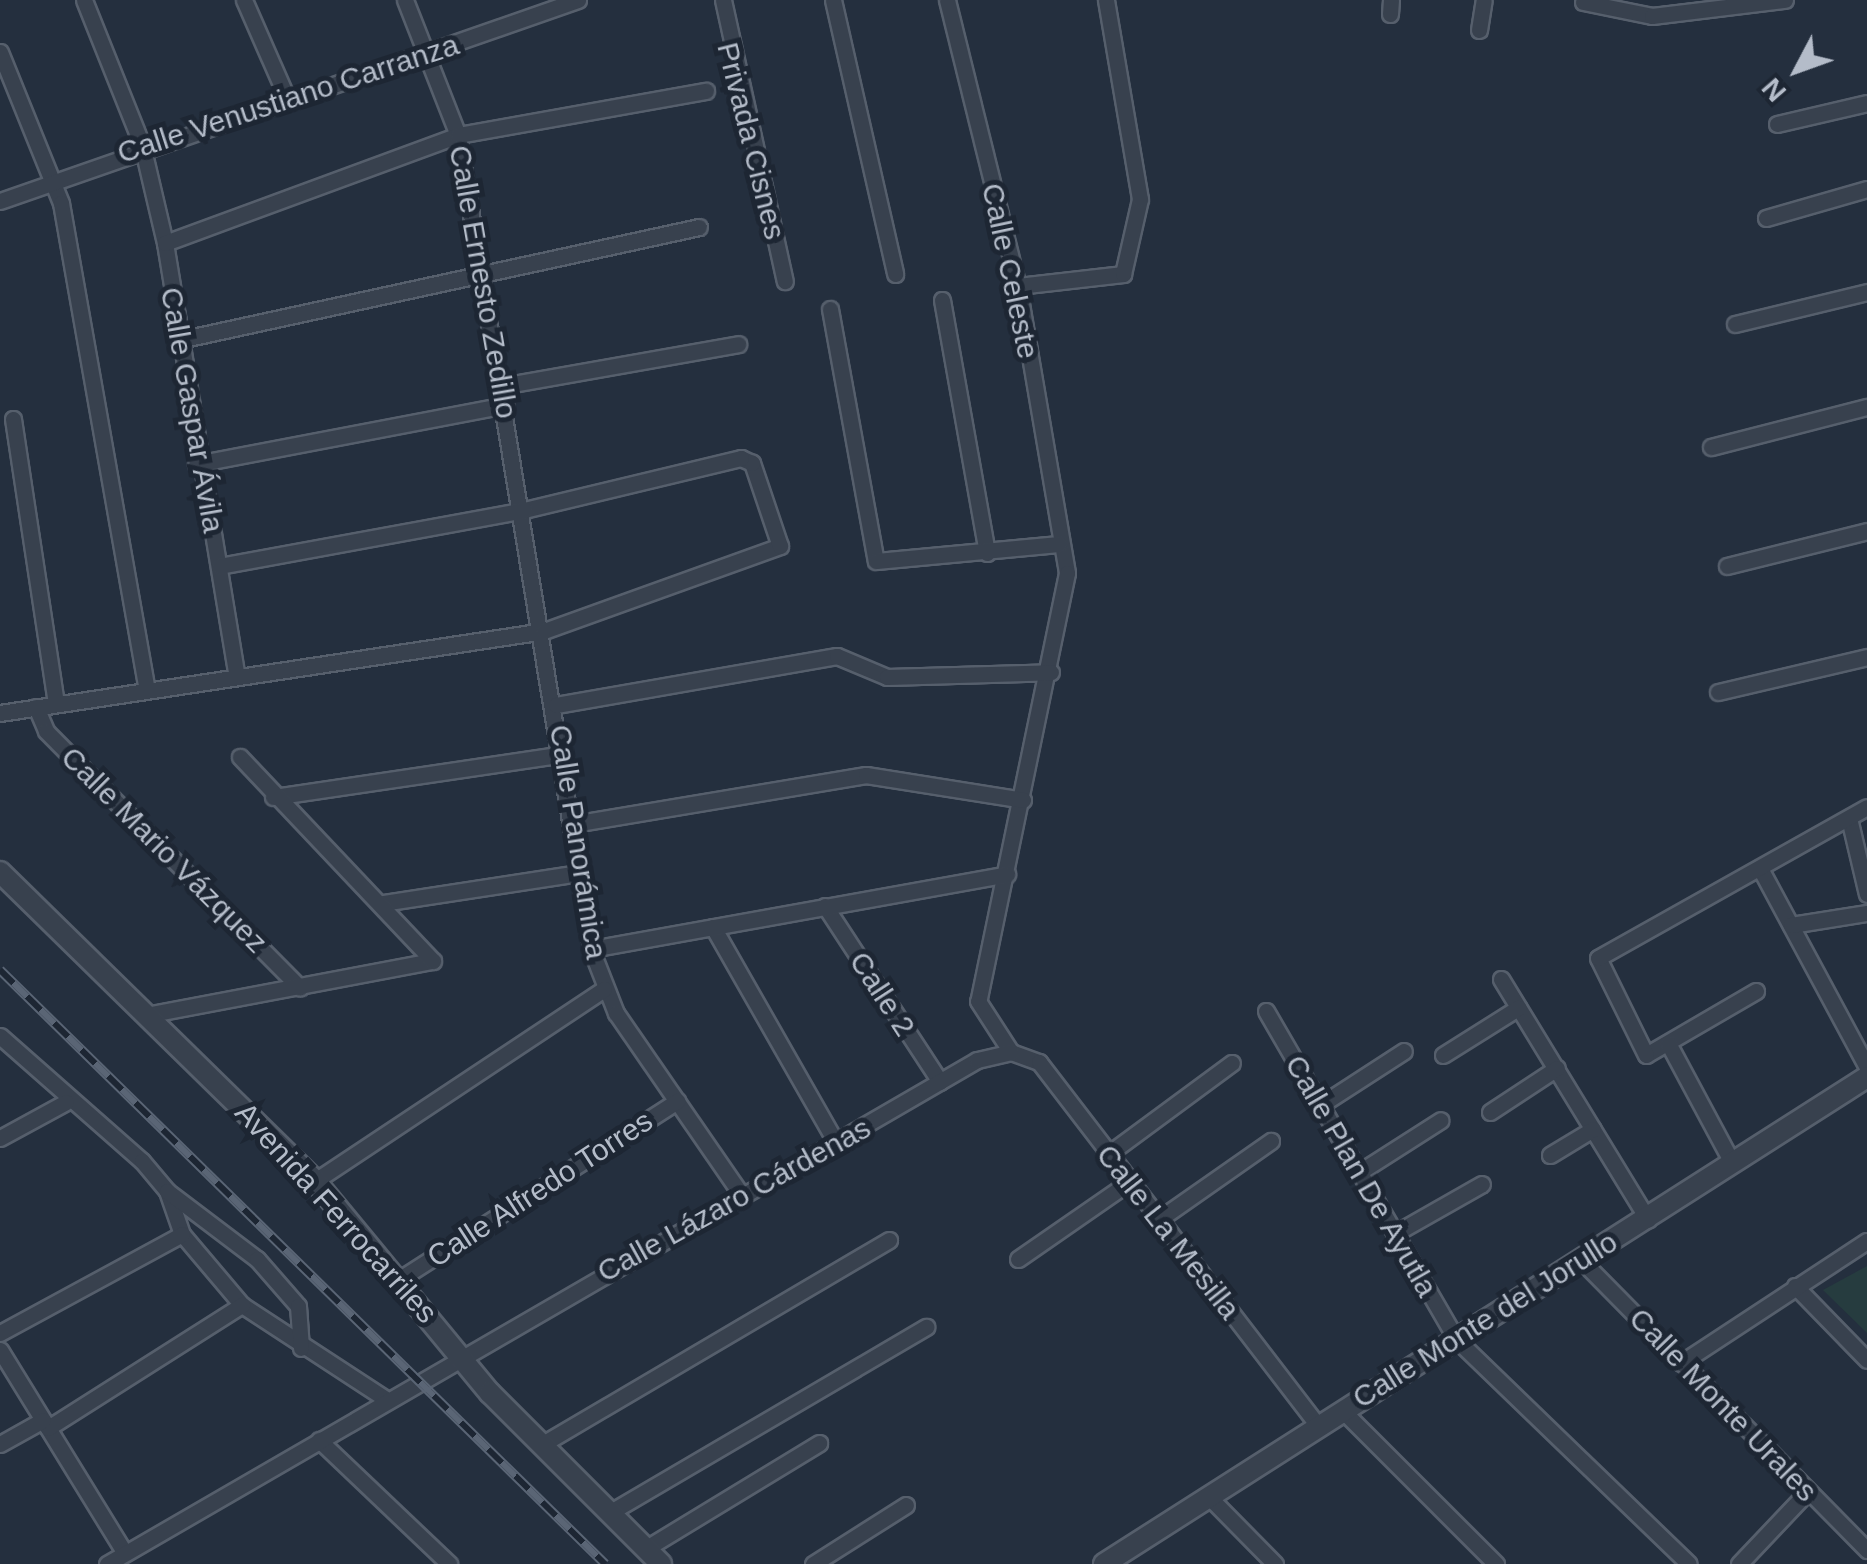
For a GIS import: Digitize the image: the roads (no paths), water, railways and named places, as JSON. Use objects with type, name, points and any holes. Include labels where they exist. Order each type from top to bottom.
[{"type":"street","name":"Calle Gaspar Ávila","points":[[84,0],[142,145],[164,244],[196,464],[220,566],[237,676]]},
{"type":"street","points":[[244,0],[288,100]]},
{"type":"street","name":"Calle Ernesto Zedillo","points":[[406,0],[458,136],[525,510]]},
{"type":"street","name":"Calle Venustiano Carranza","points":[[0,200],[53,175],[429,57],[578,0]]},
{"type":"street","name":"Privada Cisnes","points":[[723,0],[785,281]]},
{"type":"street","points":[[833,0],[895,274]]},
{"type":"street","name":"Calle Celeste","points":[[947,0],[1018,286],[1059,544],[1067,573],[1051,672],[1007,874],[987,923],[978,1000],[1011,1052]]},
{"type":"street","points":[[1018,286],[1118,281],[1140,199],[1106,0]]},
{"type":"street","points":[[1479,30],[1484,0]]},
{"type":"street","points":[[1580,20],[1583,1],[1652,16],[1785,0]]},
{"type":"street","points":[[0,52],[53,175],[146,690]]},
{"type":"street","points":[[164,244],[458,136],[706,91]]},
{"type":"street","points":[[1777,124],[1867,103]]},
{"type":"street","points":[[1766,218],[1867,190]]},
{"type":"street","points":[[178,340],[480,270],[699,227]]},
{"type":"street","points":[[1736,324],[1867,292]]},
{"type":"street","points":[[942,300],[987,553]]},
{"type":"street","points":[[830,309],[876,562],[1059,544]]},
{"type":"street","points":[[501,386],[738,344]]},
{"type":"street","points":[[196,464],[505,405]]},
{"type":"street","points":[[1711,447],[1867,407]]},
{"type":"street","name":"Calle Mario Vázquez","points":[[13,419],[56,704]]},
{"type":"street","points":[[0,713],[544,631],[780,546],[752,463],[220,566]]},
{"type":"street","name":"Calle Panorámica","points":[[525,510],[591,949],[604,989],[741,1194]]},
{"type":"street","points":[[1727,566],[1867,532]]},
{"type":"street","points":[[556,704],[837,656],[887,677],[1051,672]]},
{"type":"street","points":[[1718,692],[1867,657]]},
{"type":"street","name":"Calle Mario Vázquez","points":[[36,707],[46,731],[300,988]]},
{"type":"street","points":[[273,797],[564,754]]},
{"type":"street","points":[[146,1015],[429,966],[432,954],[273,797],[240,757]]},
{"type":"street","points":[[573,824],[866,775],[1023,800]]},
{"type":"street","points":[[1756,991],[1668,1043],[1641,1052],[1598,958],[1762,872],[1867,807]]},
{"type":"street","points":[[1849,818],[1867,894]]},
{"type":"street","points":[[1762,872],[1867,1067]]},
{"type":"street","points":[[383,903],[580,873]]},
{"type":"street","points":[[591,949],[1007,874]]},
{"type":"street","name":"Avenida Ferrocarriles","points":[[3,880],[315,1181],[403,1277],[460,1357],[540,1445],[661,1564]]},
{"type":"street","name":"Calle 2","points":[[825,906],[940,1082]]},
{"type":"street","points":[[1791,925],[1867,913]]},
{"type":"street","points":[[713,927],[836,1144]]},
{"type":"street","points":[[1500,980],[1648,1220]]},
{"type":"street","points":[[315,1181],[604,989]]},
{"type":"street","points":[[1443,1055],[1518,1008]]},
{"type":"street","name":"Calle Plan De Ayutla","points":[[1266,1011],[1457,1340],[1689,1564]]},
{"type":"street","points":[[0,1036],[66,1102],[167,1191],[268,1270],[298,1306],[301,1348]]},
{"type":"street","points":[[1668,1043],[1733,1164]]},
{"type":"street","points":[[1319,1106],[1404,1051]]},
{"type":"street","name":"Calle Lázaro Cárdenas","points":[[107,1564],[320,1440],[384,1398],[741,1194],[836,1144],[940,1082],[1011,1052]]},
{"type":"street","name":"Calle La Mesilla","points":[[1011,1052],[1038,1062],[1317,1424]]},
{"type":"street","points":[[1107,1155],[1232,1064]]},
{"type":"street","points":[[1490,1112],[1557,1068]]},
{"type":"street","name":"Calle Monte del Jorullo","points":[[1104,1564],[1317,1424],[1648,1220],[1867,1077]]},
{"type":"street","name":"Calle Alfredo Torres","points":[[403,1277],[677,1100]]},
{"type":"street","points":[[0,1138],[66,1102]]},
{"type":"street","points":[[1358,1173],[1441,1120]]},
{"type":"street","points":[[1550,1155],[1594,1129]]},
{"type":"street","points":[[1158,1220],[1270,1142]]},
{"type":"street","points":[[1018,1260],[1128,1182]]},
{"type":"street","points":[[1394,1234],[1482,1184]]},
{"type":"street","points":[[167,1191],[182,1234],[242,1305],[301,1348],[384,1398]]},
{"type":"street","points":[[0,1333],[182,1234]]},
{"type":"street","points":[[540,1445],[889,1240]]},
{"type":"street","points":[[1681,1362],[1867,1241]]},
{"type":"street","name":"Calle Monte Urales","points":[[1580,1260],[1867,1550]]},
{"type":"street","points":[[1794,1286],[1867,1360]]},
{"type":"street","points":[[0,1444],[46,1424],[242,1305]]},
{"type":"street","points":[[609,1513],[926,1326]]},
{"type":"street","points":[[0,1350],[125,1553]]},
{"type":"street","points":[[1342,1410],[1496,1564]]},
{"type":"street","points":[[320,1440],[450,1564]]},
{"type":"street","points":[[645,1548],[820,1443]]},
{"type":"street","points":[[1739,1564],[1807,1492]]},
{"type":"street","points":[[1208,1497],[1276,1564]]},
{"type":"street","points":[[813,1564],[906,1505]]},
{"type":"railway","points":[[0,970],[605,1564]]}]
